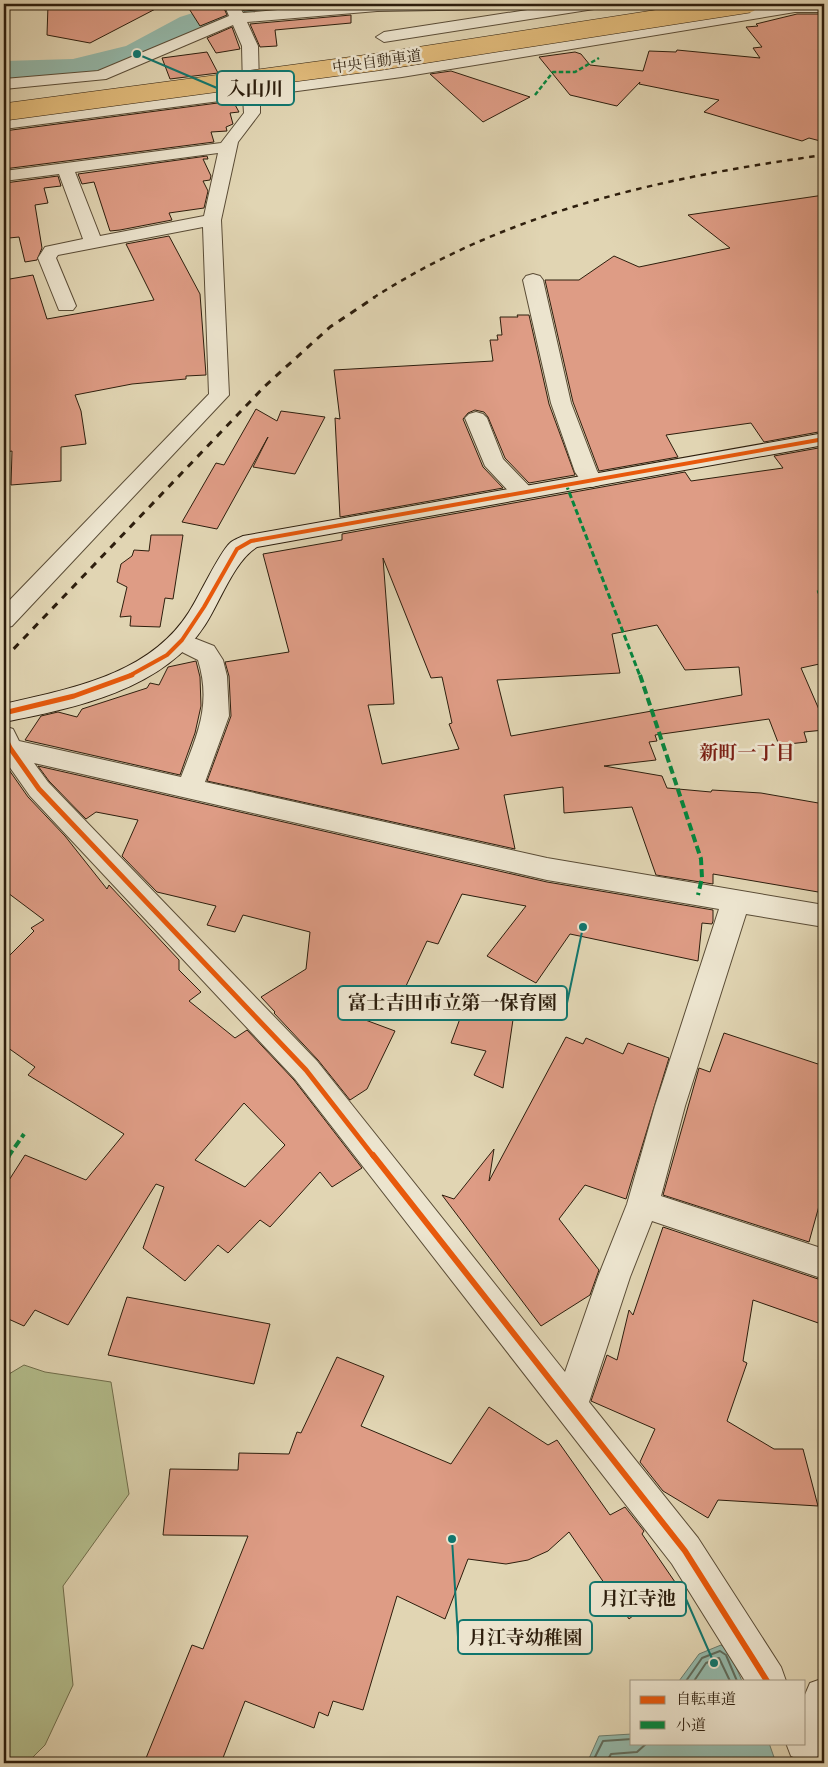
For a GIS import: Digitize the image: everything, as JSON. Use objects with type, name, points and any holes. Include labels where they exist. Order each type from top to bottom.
[{"type":"highway","name":"中央自動車道","points":[[4,96],[345,53],[664,4]]},
{"type":"highway","name":"中央自動車道","points":[[4,112],[363,65],[578,33],[748,4]]},
{"type":"street","points":[[4,84],[100,76],[124,67],[234,11],[499,4]]},
{"type":"street","points":[[384,37],[594,4]]},
{"type":"street","points":[[642,4],[824,7]]},
{"type":"street","points":[[4,124],[402,72],[795,7]]},
{"type":"street","points":[[4,620],[219,395],[212,220],[230,141],[252,113],[250,46],[234,11]]},
{"type":"street","points":[[4,176],[228,147]]},
{"type":"street","points":[[65,168],[93,242]]},
{"type":"street","points":[[66,306],[47,258],[52,251],[212,220]]},
{"type":"street","points":[[533,280],[561,403],[586,472],[592,480]]},
{"type":"street","points":[[476,418],[493,461],[522,492]]},
{"type":"street","points":[[4,713],[48,703],[125,678],[159,661],[181,641],[237,549],[251,541],[824,439]]},
{"type":"street","points":[[181,641],[203,650],[209,656],[217,684],[215,695],[217,713],[190,789]]},
{"type":"street","points":[[7,742],[190,789],[548,869],[824,916]]},
{"type":"street","points":[[7,742],[39,789],[306,1070],[685,1551],[766,1680]]},
{"type":"street","points":[[571,1405],[614,1278],[643,1204],[670,1106],[736,901]]},
{"type":"street","points":[[643,1204],[824,1264]]},
{"type":"street","points":[[807,1748],[824,1697]]},
{"type":"green space","points":[[24,1365],[45,1372],[111,1382],[129,1494],[63,1586],[73,1685],[45,1745],[27,1763],[4,1763],[4,1377]]},
{"type":"water","points":[[721,1645],[729,1651],[742,1680],[680,1680],[699,1654]]},
{"type":"water","points":[[630,1734],[630,1744],[769,1744],[776,1763],[587,1763],[599,1736]]},
{"type":"building","points":[[165,4],[90,43],[47,35],[48,5]]},
{"type":"building","points":[[186,4],[222,4],[227,15],[200,26]]},
{"type":"building","points":[[240,4],[330,4],[244,11]]},
{"type":"building","points":[[797,14],[820,14],[824,17],[824,142],[809,138],[802,141],[704,112],[719,100],[639,84],[640,82],[617,106],[570,95],[539,57],[575,52],[581,54],[590,65],[643,71],[649,51],[676,52],[677,50],[760,58],[753,48],[762,47],[746,27],[758,26],[756,24]]},
{"type":"building","points":[[351,15],[351,23],[275,30],[277,46],[260,47],[250,24]]},
{"type":"building","points":[[232,27],[240,49],[216,53],[207,38]]},
{"type":"building","points":[[207,52],[218,73],[170,79],[162,58]]},
{"type":"building","points":[[451,71],[530,97],[483,122],[430,74]]},
{"type":"building","points":[[233,101],[239,112],[230,113],[233,124],[226,127],[227,131],[211,132],[214,142],[4,169],[4,131]]},
{"type":"building","points":[[207,156],[208,159],[203,159],[211,176],[210,180],[203,181],[208,191],[204,208],[169,213],[172,220],[120,230],[110,231],[94,182],[82,184],[78,174]]},
{"type":"building","points":[[58,176],[61,186],[44,188],[48,203],[35,205],[42,248],[37,260],[25,262],[19,237],[9,238],[4,227],[4,197],[9,196],[5,183]]},
{"type":"building","points":[[824,195],[824,431],[764,442],[751,423],[666,435],[678,457],[599,471],[573,402],[545,280],[579,280],[614,256],[639,267],[730,248],[688,215]]},
{"type":"building","points":[[169,236],[200,294],[206,375],[186,376],[186,379],[132,384],[75,395],[81,411],[86,444],[61,447],[61,481],[11,485],[12,451],[6,452],[4,415],[4,280],[33,275],[47,319],[154,300],[126,244]]},
{"type":"building","points":[[517,315],[529,315],[549,404],[575,475],[529,483],[505,458],[488,417],[484,412],[475,410],[468,413],[463,419],[483,467],[503,488],[340,517],[335,418],[340,419],[334,370],[493,361],[490,340],[498,340],[497,335],[502,335],[500,317],[518,317]]},
{"type":"building","points":[[256,409],[277,421],[281,411],[325,417],[295,474],[253,467],[268,437],[217,529],[182,522],[216,463],[224,465]]},
{"type":"building","points":[[824,447],[824,663],[801,668],[824,721],[824,730],[804,732],[807,742],[779,745],[769,719],[655,735],[657,741],[649,742],[656,760],[604,766],[662,776],[667,788],[711,792],[712,790],[761,793],[824,804],[824,893],[713,874],[713,884],[656,875],[632,807],[564,813],[563,787],[504,795],[515,849],[207,781],[231,716],[229,676],[225,662],[289,652],[263,554],[342,540],[342,534],[685,472],[691,481],[783,468],[774,456]],"holes":[[[383,558],[431,678],[442,677],[452,723],[449,724],[459,749],[382,764],[368,705],[394,704]],[[657,625],[685,670],[739,667],[742,695],[511,736],[497,680],[620,673],[612,634]]]},
{"type":"building","points":[[151,535],[183,535],[173,599],[165,598],[160,627],[130,626],[131,616],[120,617],[127,587],[117,582],[121,564],[132,556],[134,550],[149,551]]},
{"type":"building","points":[[196,661],[200,677],[201,706],[195,733],[180,775],[25,740],[41,716],[58,712],[77,717],[82,709],[147,688],[150,683],[159,685],[168,667]]},
{"type":"building","points":[[38,766],[547,882],[713,910],[713,921],[712,924],[702,923],[698,961],[570,934],[536,983],[487,956],[526,906],[462,894],[438,944],[427,941],[406,986],[360,1018],[395,1031],[367,1089],[350,1100],[318,1060],[261,997],[306,969],[310,932],[243,915],[235,932],[207,925],[216,906],[157,892],[122,856],[138,820],[96,812],[86,819],[49,781]]},
{"type":"building","points":[[7,767],[28,797],[65,836],[107,889],[109,885],[179,960],[179,970],[201,992],[189,1001],[235,1038],[247,1030],[294,1080],[362,1168],[332,1187],[320,1172],[270,1227],[260,1220],[228,1253],[218,1245],[185,1281],[143,1248],[164,1187],[156,1184],[68,1325],[35,1310],[24,1326],[4,1317],[4,1188],[25,1155],[86,1180],[124,1134],[28,1075],[35,1067],[4,1045],[4,961],[34,931],[31,928],[44,920],[4,890],[4,772]],"holes":[[[244,1103],[285,1145],[245,1187],[195,1160]]]},
{"type":"building","points":[[465,1005],[507,1012],[510,1005],[515,1006],[503,1088],[474,1075],[486,1051],[451,1043]]},
{"type":"building","points":[[724,1033],[824,1066],[824,1188],[809,1242],[663,1195],[699,1068],[710,1072]]},
{"type":"building","points":[[566,1037],[583,1044],[586,1038],[623,1054],[628,1043],[669,1058],[626,1199],[585,1185],[559,1219],[599,1270],[590,1295],[541,1326],[442,1195],[454,1199],[494,1149],[489,1181]]},
{"type":"building","points":[[663,1227],[824,1281],[824,1325],[753,1300],[743,1361],[747,1363],[727,1421],[774,1449],[803,1449],[818,1506],[718,1500],[708,1518],[663,1491],[640,1462],[655,1429],[591,1401],[607,1355],[617,1360],[629,1310],[633,1315]]},
{"type":"building","points":[[127,1297],[270,1324],[254,1384],[108,1355]]},
{"type":"building","points":[[337,1357],[384,1376],[361,1426],[451,1464],[489,1407],[548,1445],[557,1440],[610,1515],[625,1507],[644,1531],[642,1534],[675,1582],[629,1619],[569,1532],[548,1551],[528,1560],[506,1564],[468,1559],[445,1619],[397,1596],[363,1710],[333,1701],[328,1716],[319,1712],[314,1728],[245,1701],[221,1763],[144,1763],[192,1645],[203,1649],[248,1536],[163,1535],[170,1469],[238,1470],[239,1453],[289,1454],[297,1432],[301,1433]]},
{"type":"waterway","points":[[4,71],[73,69],[137,54],[192,24],[231,11],[301,4]]},
{"type":"railway","points":[[373,298],[425,267],[479,242],[534,220],[590,202],[706,174],[824,155]]},
{"type":"railway","points":[[4,659],[265,386],[330,327],[375,297]]},
{"type":"marked path","points":[[535,95],[553,72],[575,72],[599,58]]},
{"type":"marked path","points":[[566,484],[637,666],[669,758],[701,859],[702,878],[698,895]]},
{"type":"marked path","points":[[817,592],[824,591]]},
{"type":"marked path","points":[[4,1163],[24,1134]]},
{"type":"cycle path","points":[[4,713],[99,688],[147,667],[167,655],[182,640],[197,619],[237,549],[251,541],[824,439]]},
{"type":"cycle path","points":[[4,735],[10,748],[39,789],[306,1070],[685,1551],[766,1680]]},
{"type":"place","name":"入山川","points":[[137,54]]},
{"type":"place","name":"富士吉田市立第一保育園","points":[[583,927]]},
{"type":"place","name":"月江寺幼稚園","points":[[452,1539]]},
{"type":"place","name":"月江寺池","points":[[714,1663]]},
{"type":"district","name":"新町一丁目","points":[[747,754]]}]
